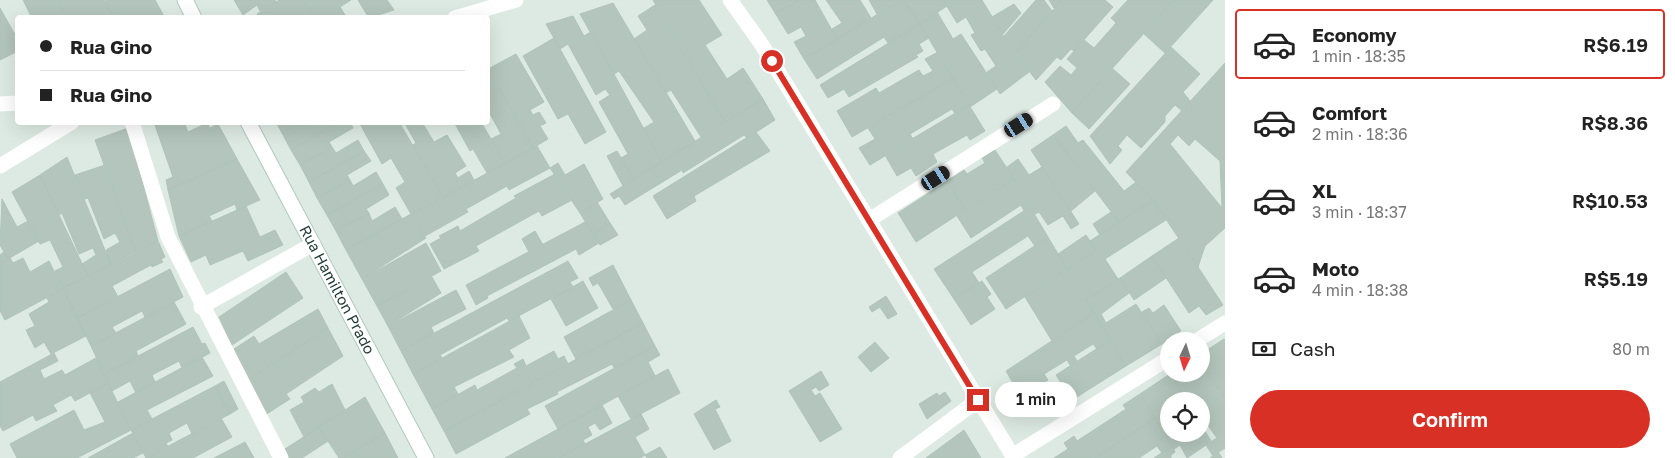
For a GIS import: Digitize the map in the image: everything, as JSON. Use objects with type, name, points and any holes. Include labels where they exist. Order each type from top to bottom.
[{"type":"street","points":[[185,0],[192,15]]},
{"type":"street","points":[[465,15],[516,0]]},
{"type":"street","points":[[730,0],[762,45],[1013,457],[1160,364]]},
{"type":"street","points":[[0,104],[15,103]]},
{"type":"street","points":[[869,220],[1052,104]]},
{"type":"street","points":[[0,166],[67,125]]},
{"type":"street","points":[[133,125],[168,237],[202,307],[281,458]]},
{"type":"street","name":"Rua Hamilton Prado","points":[[250,125],[426,458]]},
{"type":"street","points":[[202,307],[313,244]]},
{"type":"street","points":[[1210,332],[1225,323]]},
{"type":"street","points":[[900,458],[978,400]]},
{"type":"building","points":[[23,0],[57,0],[65,15],[30,15]]},
{"type":"building","points":[[57,0],[104,0],[112,15],[65,15]]},
{"type":"building","points":[[155,0],[163,15],[112,15],[105,1]]},
{"type":"building","points":[[234,0],[275,0],[276,2],[260,11],[257,5],[243,15]]},
{"type":"building","points":[[279,0],[304,0],[313,15],[258,15]]},
{"type":"building","points":[[304,0],[351,0],[340,7],[345,15],[314,15]]},
{"type":"building","points":[[358,0],[387,0],[394,10],[378,15],[367,15]]},
{"type":"building","points":[[653,0],[699,0],[722,35],[705,45],[727,79],[743,68],[763,99],[725,122]]},
{"type":"building","points":[[767,0],[800,0],[775,13]]},
{"type":"building","points":[[800,0],[815,0],[837,39],[804,59],[794,42],[806,36],[801,27],[788,34],[775,13]]},
{"type":"building","points":[[826,0],[860,0],[871,18],[837,39],[832,29],[842,23]]},
{"type":"building","points":[[869,0],[901,0],[877,14]]},
{"type":"building","points":[[901,0],[904,0],[920,24],[888,43],[884,37],[817,79],[804,59]]},
{"type":"building","points":[[904,0],[943,0],[947,6],[920,24]]},
{"type":"building","points":[[943,0],[982,0],[1014,53],[1029,72],[1000,94],[987,72],[996,66],[985,49],[981,51],[971,35],[975,33],[966,17],[957,23]]},
{"type":"building","points":[[1036,0],[1044,0],[1052,11],[1015,53],[1004,36]]},
{"type":"building","points":[[1049,0],[1062,0],[1054,8]]},
{"type":"building","points":[[1062,0],[1105,0],[1113,7],[1074,51],[1071,49],[1061,60],[1057,57],[1036,80],[1015,53]]},
{"type":"building","points":[[1128,0],[1174,0],[1072,113],[1045,82],[1060,66],[1071,75],[1077,68],[1067,59],[1084,40],[1094,48],[1116,23],[1111,18]]},
{"type":"building","points":[[1174,0],[1213,0],[1165,53],[1144,34]]},
{"type":"building","points":[[613,3],[695,141],[662,162],[644,128],[654,122],[619,71],[614,74],[580,14]]},
{"type":"building","points":[[1014,4],[1021,13],[1003,34],[992,17]]},
{"type":"building","points":[[655,5],[725,122],[701,137],[671,90],[666,93],[634,39],[647,30],[638,16]]},
{"type":"building","points":[[0,8],[15,35],[15,52],[0,60]]},
{"type":"building","points":[[937,12],[953,39],[961,34],[997,89],[970,107],[920,24]]},
{"type":"building","points":[[573,16],[584,36],[591,32],[662,162],[633,179],[621,158],[628,154],[599,102],[610,95],[605,89],[596,95],[568,44],[560,49],[546,24]]},
{"type":"building","points":[[920,24],[929,38],[919,44],[923,51],[916,55],[918,57],[849,97],[844,89],[828,98],[820,85]]},
{"type":"building","points":[[554,38],[606,132],[585,144],[568,114],[558,119],[523,56]]},
{"type":"building","points":[[1171,47],[1200,74],[1183,92],[1190,101],[1182,111],[1175,105],[1165,116],[1165,122],[1141,148],[1127,135],[1118,146],[1122,150],[1110,164],[1090,136]]},
{"type":"building","points":[[938,52],[953,78],[852,137],[837,111],[876,88],[879,93],[919,70],[923,76],[933,71],[925,59]]},
{"type":"building","points":[[516,54],[544,102],[530,110],[533,115],[539,112],[546,123],[540,126],[548,139],[533,148],[490,73],[490,68]]},
{"type":"building","points":[[1225,63],[1225,228],[1205,246],[1198,267],[1153,200],[1126,172]],"holes":[[[1178,135],[1189,146],[1195,139],[1220,161],[1222,208],[1170,144]]]},
{"type":"building","points":[[1112,68],[1130,84],[1089,129],[1072,113]]},
{"type":"building","points":[[490,72],[533,148],[505,163],[491,139],[501,134],[490,114]]},
{"type":"building","points":[[953,78],[969,105],[955,114],[952,109],[910,134],[913,139],[870,165],[859,148],[875,139],[868,128]]},
{"type":"building","points":[[763,99],[775,120],[747,138],[744,135],[683,173],[682,170],[625,205],[619,196],[614,199],[610,194]]},
{"type":"building","points":[[969,105],[985,131],[970,140],[967,135],[933,154],[937,162],[916,176],[911,168],[897,176],[885,155]]},
{"type":"building","points":[[155,125],[185,125],[188,132],[203,125],[208,125],[210,128],[219,125],[237,159],[168,190],[166,180],[173,177]]},
{"type":"building","points":[[278,125],[295,125],[282,133]]},
{"type":"building","points":[[295,125],[333,125],[291,150],[282,133]]},
{"type":"building","points":[[333,125],[352,125],[353,128],[329,142],[332,147],[300,165],[291,150]]},
{"type":"building","points":[[361,125],[401,125],[443,197],[411,214],[396,188],[405,182],[391,158],[382,164]]},
{"type":"building","points":[[406,125],[424,125],[434,142],[447,135],[466,166],[455,173],[458,178],[469,171],[474,180],[443,197],[413,145],[416,143]]},
{"type":"building","points":[[456,125],[483,125],[505,163],[487,173],[473,149],[470,151]]},
{"type":"building","points":[[1066,126],[1078,143],[1083,140],[1124,191],[1136,182],[1153,200],[1119,222],[1053,135]]},
{"type":"building","points":[[128,128],[158,241],[136,253],[95,140]]},
{"type":"building","points":[[756,132],[770,151],[694,196],[696,201],[667,219],[653,196]]},
{"type":"building","points":[[1053,135],[1095,191],[1071,211],[1031,150]]},
{"type":"building","points":[[358,140],[364,151],[309,182],[300,165],[332,147],[336,153]]},
{"type":"building","points":[[537,146],[550,168],[509,190],[507,186],[466,209],[468,212],[425,236],[412,214]]},
{"type":"building","points":[[995,150],[1014,179],[965,210],[947,181],[964,170],[967,174],[985,163],[982,158]]},
{"type":"building","points":[[364,151],[371,161],[347,175],[350,180],[317,198],[309,182]]},
{"type":"building","points":[[617,151],[633,179],[623,186],[607,156]]},
{"type":"building","points":[[67,157],[111,265],[88,276],[82,264],[96,255],[93,248],[79,254],[62,213],[59,215],[40,175]]},
{"type":"building","points":[[237,159],[260,200],[237,210],[235,204],[209,216],[212,221],[179,236],[168,190]]},
{"type":"building","points":[[1018,159],[1029,175],[1042,167],[1079,224],[1071,229],[1063,216],[1048,225],[1039,212],[1035,214],[1007,167]]},
{"type":"building","points":[[558,163],[565,175],[584,164],[603,199],[580,213],[550,168]]},
{"type":"building","points":[[105,165],[136,253],[111,265],[106,250],[120,242],[115,233],[104,239],[88,198],[85,199],[75,175]]},
{"type":"building","points":[[376,172],[383,184],[327,215],[317,198],[350,180],[353,186]]},
{"type":"building","points":[[555,174],[572,200],[542,216],[539,211],[476,246],[479,251],[444,269],[430,244],[441,238],[439,236],[458,226],[460,231],[516,198],[514,196]]},
{"type":"building","points":[[40,175],[88,276],[63,288],[55,271],[63,267],[50,240],[40,244],[12,192]]},
{"type":"building","points":[[1014,179],[1030,207],[1024,211],[1021,205],[971,238],[957,216]]},
{"type":"building","points":[[947,181],[965,210],[916,242],[898,213]]},
{"type":"building","points":[[383,184],[389,195],[366,209],[369,213],[336,231],[327,215]]},
{"type":"building","points":[[2,199],[17,227],[28,221],[39,241],[8,259],[0,245]]},
{"type":"building","points":[[1153,200],[1166,220],[1105,259],[1118,279],[1086,300],[1094,313],[1052,341],[1025,297],[1096,250],[1090,241]]},
{"type":"building","points":[[597,202],[610,223],[593,234],[580,213]]},
{"type":"building","points":[[246,206],[260,237],[275,230],[283,245],[248,261],[243,251],[210,265],[206,255],[191,262],[179,236]]},
{"type":"building","points":[[395,207],[402,219],[346,250],[336,231],[369,213],[372,221]]},
{"type":"building","points":[[1030,207],[1048,237],[1035,246],[1028,236],[972,272],[979,283],[954,299],[934,269]]},
{"type":"building","points":[[1111,212],[1119,222],[1100,235],[1093,224]]},
{"type":"building","points":[[411,214],[426,238],[362,279],[346,250]]},
{"type":"building","points":[[585,222],[599,243],[579,255],[576,249],[487,296],[488,298],[476,305],[466,285]]},
{"type":"building","points":[[610,223],[618,235],[600,245],[593,234]]},
{"type":"building","points":[[535,231],[543,245],[529,252],[522,239]]},
{"type":"building","points":[[1086,235],[1096,250],[1067,269],[1058,254]]},
{"type":"building","points":[[1048,237],[1067,269],[1006,309],[986,278]]},
{"type":"building","points":[[1179,238],[1223,305],[1206,315],[1199,306],[1189,313],[1152,256]]},
{"type":"building","points":[[158,241],[165,257],[161,259],[163,262],[152,267],[151,265],[112,286],[118,297],[77,318],[63,288]]},
{"type":"building","points":[[426,243],[441,271],[377,306],[362,279]]},
{"type":"building","points":[[4,252],[8,259],[0,263],[0,255]]},
{"type":"building","points":[[1152,256],[1166,278],[1134,300],[1120,278]]},
{"type":"building","points":[[10,258],[13,263],[23,258],[30,272],[49,261],[63,289],[5,320],[0,311],[0,263]]},
{"type":"building","points":[[568,261],[578,278],[570,282],[573,287],[509,321],[507,318],[440,355],[442,358],[413,374],[401,351]]},
{"type":"building","points":[[613,265],[631,300],[613,309],[598,283],[593,286],[589,278]]},
{"type":"building","points":[[170,269],[183,297],[145,317],[142,311],[112,327],[116,333],[91,346],[77,318]]},
{"type":"building","points":[[286,272],[303,298],[232,345],[219,317]]},
{"type":"building","points":[[432,277],[441,293],[388,326],[377,306]]},
{"type":"building","points":[[1120,278],[1129,293],[1101,314],[1106,323],[1136,304],[1160,341],[1160,345],[1126,366],[1086,300]]},
{"type":"building","points":[[583,281],[598,308],[566,326],[551,299]]},
{"type":"building","points":[[982,281],[991,294],[987,297],[995,309],[971,325],[954,299]]},
{"type":"building","points":[[63,289],[86,336],[51,354],[44,342],[35,348],[26,330],[35,326],[29,314],[49,302],[47,298]]},
{"type":"building","points":[[456,290],[466,309],[431,327],[434,333],[401,351],[388,326]]},
{"type":"building","points":[[886,296],[897,314],[888,319],[880,307],[872,312],[869,307]]},
{"type":"building","points":[[631,300],[643,323],[576,359],[564,337]]},
{"type":"building","points":[[174,302],[186,324],[136,351],[138,356],[104,374],[91,346]]},
{"type":"building","points":[[1164,305],[1181,331],[1160,332],[1160,341],[1142,312],[1149,308],[1153,313]]},
{"type":"building","points":[[318,309],[328,328],[248,380],[234,349],[254,336],[259,344]]},
{"type":"building","points":[[1094,313],[1110,340],[1097,349],[1093,344],[1074,356],[1077,361],[1070,365],[1067,360],[1044,374],[1048,380],[1021,397],[1006,371]]},
{"type":"building","points":[[519,316],[530,338],[509,350],[514,357],[454,387],[458,394],[432,409],[413,374]]},
{"type":"building","points":[[643,323],[655,346],[614,368],[612,364],[557,392],[558,394],[527,409],[530,414],[456,454],[444,431]]},
{"type":"building","points":[[193,327],[202,344],[205,343],[210,353],[182,368],[179,361],[152,375],[155,382],[136,393],[130,381],[112,391],[104,374]]},
{"type":"building","points":[[328,328],[343,356],[286,394],[290,399],[265,415],[248,380]]},
{"type":"building","points":[[1110,340],[1126,366],[1072,400],[1056,375]]},
{"type":"building","points":[[1225,340],[1225,398],[1210,376],[1210,348]]},
{"type":"building","points":[[875,342],[889,358],[871,372],[858,357]]},
{"type":"building","points":[[655,346],[660,355],[648,362],[655,376],[558,429],[545,406]]},
{"type":"building","points":[[554,351],[558,359],[564,356],[568,364],[444,431],[432,409],[475,385],[477,390],[517,368],[514,364],[523,359],[526,366]]},
{"type":"building","points":[[54,353],[58,361],[40,370],[44,379],[62,370],[65,375],[96,358],[108,383],[75,401],[71,395],[53,405],[57,411],[36,421],[33,415],[3,431],[0,426],[0,382]]},
{"type":"building","points":[[202,357],[213,376],[147,410],[152,419],[131,430],[118,402]]},
{"type":"building","points":[[668,369],[680,393],[631,419],[618,396]]},
{"type":"building","points":[[821,371],[829,385],[819,391],[816,387],[811,390],[815,396],[820,393],[842,429],[820,442],[789,391]]},
{"type":"building","points":[[1210,376],[1225,398],[1225,448],[1219,452],[1212,441],[1217,438],[1210,428],[1210,392],[1181,392],[1175,382],[1210,382]]},
{"type":"building","points":[[224,381],[238,409],[230,414],[215,386]]},
{"type":"building","points":[[1160,381],[1175,382],[1181,392],[1160,392],[1160,426],[1140,394]]},
{"type":"building","points":[[108,383],[131,430],[77,458],[17,458],[10,444],[74,410],[84,430],[105,422],[90,393]]},
{"type":"building","points":[[332,384],[345,410],[304,437],[290,410],[304,402],[301,397],[315,388],[319,392]]},
{"type":"building","points":[[215,386],[230,414],[192,434],[187,423],[169,433],[172,440],[166,443],[168,447],[146,458],[131,430]]},
{"type":"building","points":[[945,392],[951,401],[927,419],[919,404],[937,393],[939,396]]},
{"type":"building","points":[[1140,394],[1155,418],[1095,458],[1054,458],[1068,449],[1064,443],[1074,436],[1077,441],[1126,409],[1123,405]]},
{"type":"building","points":[[365,397],[385,433],[343,458],[339,458],[319,427]]},
{"type":"building","points":[[716,400],[720,407],[715,409],[731,441],[714,450],[694,414]]},
{"type":"building","points":[[602,405],[612,423],[600,430],[595,423],[588,427],[592,435],[583,440],[585,444],[559,458],[505,458]]},
{"type":"building","points":[[641,414],[649,429],[635,437],[645,455],[640,458],[559,458]]},
{"type":"building","points":[[221,418],[232,437],[193,458],[146,458]]},
{"type":"building","points":[[1155,418],[1160,426],[1160,442],[1170,442],[1172,446],[1162,453],[1157,446],[1139,458],[1095,458]]},
{"type":"building","points":[[319,427],[328,441],[302,458],[285,458],[282,451]]},
{"type":"building","points":[[964,430],[981,458],[926,458]]},
{"type":"building","points":[[133,433],[143,453],[133,458],[88,458]]},
{"type":"building","points":[[385,433],[398,458],[343,458]]},
{"type":"building","points":[[1210,439],[1222,458],[1210,458],[1213,456],[1206,445],[1187,458],[1180,445],[1174,449],[1170,442],[1210,442]]},
{"type":"building","points":[[245,442],[254,458],[214,458]]},
{"type":"building","points":[[1172,446],[1175,452],[1171,455],[1171,458],[1154,458]]},
{"type":"building","points":[[660,447],[667,458],[647,458],[645,455]]},
{"type":"route","points":[[772,61],[978,400]]}]
